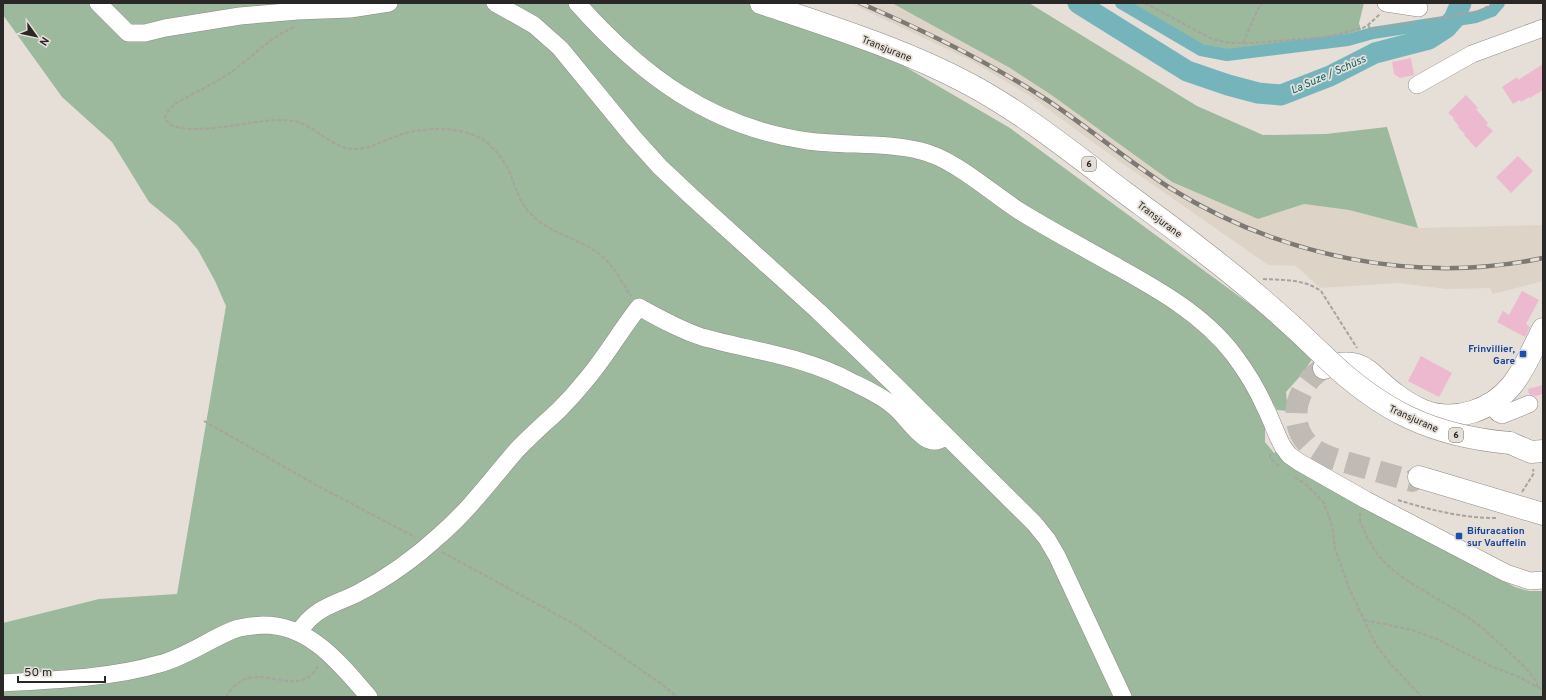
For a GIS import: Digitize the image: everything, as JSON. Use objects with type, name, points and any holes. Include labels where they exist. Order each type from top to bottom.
[{"type":"main road","name":"Transjurane","points":[[761,3],[899,52],[969,84],[998,101],[1075,154],[1205,252],[1279,313],[1327,367],[1404,416],[1425,425],[1459,436],[1510,442],[1543,441]]},
{"type":"main road","points":[[1327,367],[1339,374],[1357,375],[1381,383],[1397,395],[1425,412],[1455,416],[1488,406],[1499,398],[1515,382],[1543,329]]},
{"type":"main road","points":[[1510,442],[1531,452],[1543,452]]},
{"type":"main road","points":[[1419,477],[1543,514]]},
{"type":"street","points":[[98,3],[128,33],[145,33],[165,28],[240,16],[298,11],[350,9],[389,3]]},
{"type":"street","points":[[495,3],[534,25],[556,44],[633,137],[660,167],[818,311],[1012,501],[1047,539],[1057,556],[1124,697]]},
{"type":"street","points":[[577,3],[594,22],[640,66],[663,84],[691,102],[732,120],[783,137],[810,141],[900,147],[921,150],[949,162],[1039,223],[1158,290],[1202,321],[1234,354],[1257,390],[1278,436],[1289,455],[1366,500],[1506,574],[1530,581],[1543,580]]},
{"type":"street","points":[[1386,3],[1419,8]]},
{"type":"street","points":[[1418,85],[1472,54],[1543,28]]},
{"type":"street","points":[[299,632],[304,623],[315,613],[358,593],[390,572],[429,545],[457,519],[524,442],[560,409],[602,359],[636,303],[671,325],[701,336],[779,354],[819,367],[849,380],[892,404],[909,421],[919,434],[928,440],[935,442],[946,437]]},
{"type":"street","points":[[1488,406],[1502,415],[1529,404]]},
{"type":"street","points":[[3,683],[64,679],[136,670],[193,652],[234,630],[252,626],[284,627],[299,632],[324,648],[370,697]]},
{"type":"path","points":[[1145,3],[1212,39],[1230,43],[1326,37],[1368,25],[1371,30],[1479,11],[1494,3]]},
{"type":"path","points":[[1243,43],[1258,9],[1263,3]]},
{"type":"path","points":[[299,25],[267,42],[235,69],[212,85],[174,104],[167,111],[165,118],[170,124],[179,127],[195,128],[210,128],[274,120],[289,120],[302,124],[351,150],[363,149],[406,133],[428,129],[458,131],[472,134],[487,142],[499,155],[508,169],[521,202],[531,215],[544,226],[594,250],[605,258],[636,303]]},
{"type":"path","points":[[204,421],[318,486],[576,625],[663,685],[677,697]]},
{"type":"path","points":[[1278,436],[1271,442],[1270,458],[1283,470]]},
{"type":"path","points":[[1289,474],[1308,486],[1324,502],[1332,525],[1335,549],[1349,588],[1376,645],[1389,662],[1422,697]]},
{"type":"path","points":[[1393,498],[1422,508],[1482,518],[1502,518],[1511,514],[1516,505]]},
{"type":"path","points":[[1366,500],[1360,510],[1360,521],[1367,537],[1378,555],[1388,566],[1406,580],[1466,616],[1489,633],[1532,675],[1537,682],[1537,687]]},
{"type":"path","points":[[1364,619],[1412,630],[1437,639],[1493,667],[1517,676],[1543,690]]},
{"type":"path","points":[[226,697],[240,681],[254,677],[290,683],[305,681],[315,672],[324,648]]},
{"type":"shaded area","points":[[850,3],[892,3],[902,7],[1010,68],[1050,94],[1172,182],[1258,219],[1304,204],[1349,210],[1418,228],[1543,225],[1543,281],[1493,294],[1490,288],[1447,289],[1398,283],[1320,288],[1296,266],[1268,265],[1112,156],[1030,96],[968,59]]},
{"type":"green space","points":[[3,3],[796,3],[1010,128],[1289,333],[1314,356],[1303,373],[1286,392],[1288,411],[1277,410],[1258,378],[1265,427],[1265,442],[1274,453],[1277,451],[1443,548],[1515,587],[1529,591],[1543,591],[1543,697],[3,697],[3,623],[99,599],[177,594],[226,306],[215,281],[198,250],[177,225],[149,202],[112,142],[62,97],[3,15]]},
{"type":"green space","points":[[892,3],[1029,3],[1197,106],[1263,135],[1326,134],[1387,127],[1418,228],[1349,210],[1304,204],[1258,219],[1172,182],[1050,94],[1010,68]]},
{"type":"green space","points":[[1117,3],[1364,3],[1359,23],[1361,30],[1348,34],[1243,53],[1192,42],[1166,31]]},
{"type":"building","points":[[1411,58],[1414,75],[1400,78],[1394,74],[1392,62]]},
{"type":"building","points":[[1543,64],[1543,90],[1530,98],[1529,97],[1521,102],[1520,100],[1513,104],[1502,87],[1517,77],[1518,80]]},
{"type":"building","points":[[1466,95],[1478,108],[1476,109],[1488,123],[1486,125],[1493,131],[1476,148],[1458,127],[1459,126],[1453,119],[1454,118],[1448,113]]},
{"type":"building","points":[[1518,156],[1533,171],[1511,193],[1496,177]]},
{"type":"building","points":[[1522,291],[1539,300],[1526,324],[1530,327],[1525,337],[1497,322],[1503,311],[1509,315]]},
{"type":"building","points":[[1421,356],[1452,373],[1439,397],[1408,381]]},
{"type":"building","points":[[1543,385],[1543,394],[1535,396],[1529,394],[1528,389]]},
{"type":"waterway","name":"La Suze / Schüss","points":[[1078,3],[1187,71],[1228,85],[1258,93],[1281,95],[1330,76],[1375,53],[1429,39],[1446,28],[1454,19],[1461,3]]},
{"type":"waterway","points":[[1121,3],[1201,50],[1227,55],[1348,40],[1373,33],[1476,17],[1492,11],[1499,3]]},
{"type":"tunnel","points":[[1324,368],[1307,383],[1301,393],[1296,415],[1302,437],[1316,451],[1338,460],[1412,481],[1419,477]]},
{"type":"railway","points":[[860,3],[930,35],[976,58],[1022,84],[1060,109],[1170,188],[1212,212],[1256,231],[1302,247],[1350,259],[1398,266],[1446,268],[1495,266],[1543,258]]},
{"type":"place","name":"Frinvillier, Gare","points":[[1523,354]]},
{"type":"place","name":"Bifuracation sur Vauffelin","points":[[1459,536]]}]
